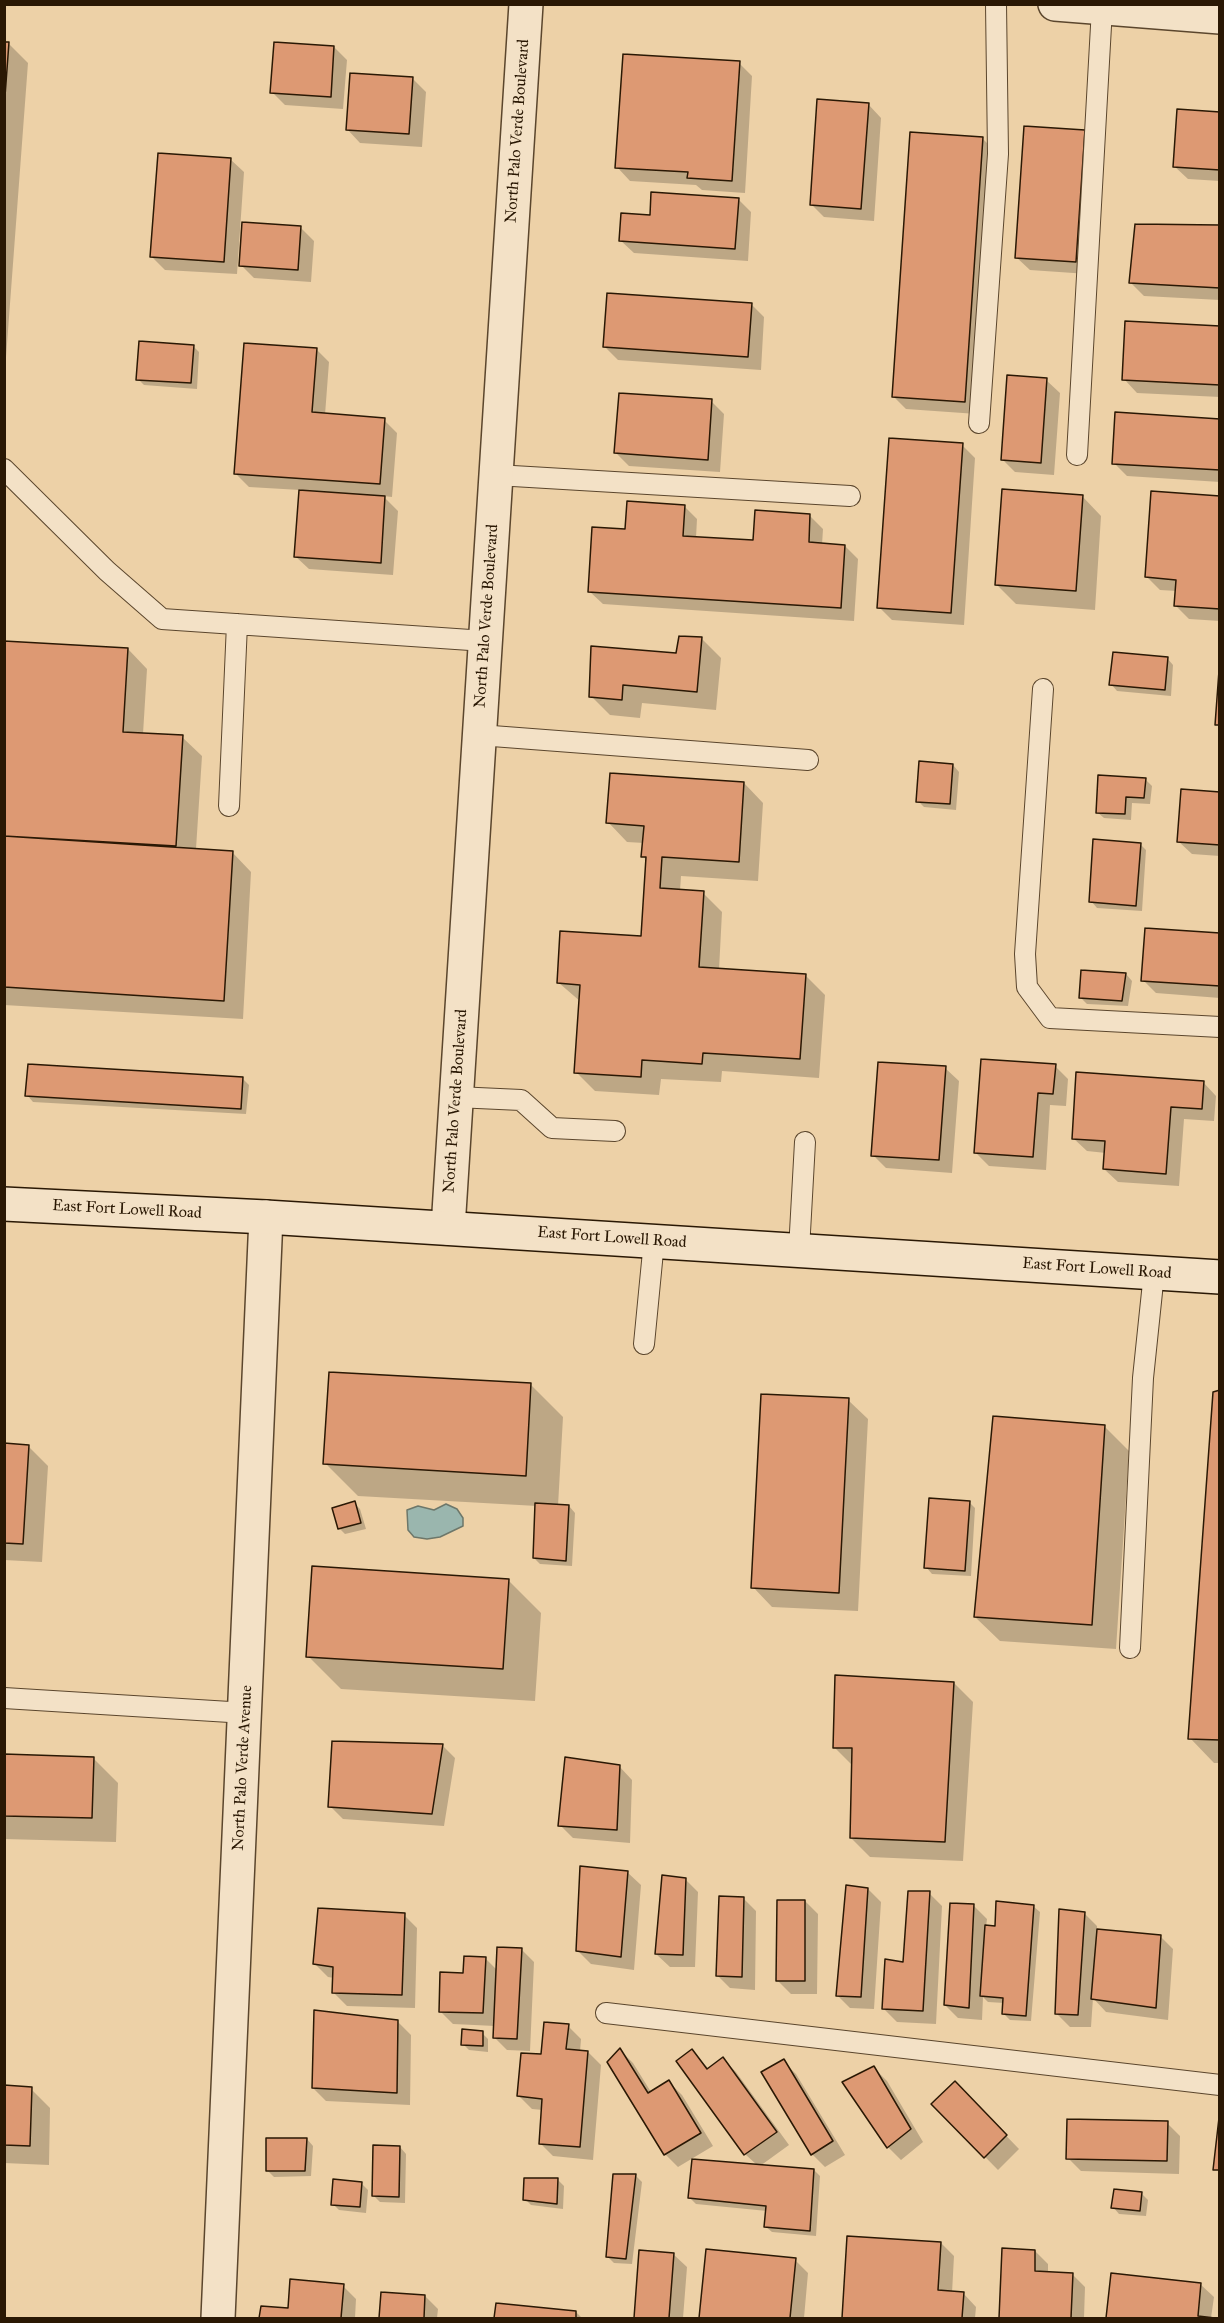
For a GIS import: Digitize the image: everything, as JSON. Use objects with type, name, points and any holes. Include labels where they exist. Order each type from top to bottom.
[{"type":"street","name":"North Palo Verde Boulevard","points":[[448,1228],[526,4]]},
{"type":"street","points":[[1055,4],[1220,17]]},
{"type":"street","name":"East Fort Lowell Road","points":[[4,1204],[266,1217],[1220,1277]]},
{"type":"street","name":"North Palo Verde Avenue","points":[[218,2319],[266,1217]]},
{"type":"lane","points":[[979,423],[998,154],[996,4]]},
{"type":"lane","points":[[1077,455],[1102,8]]},
{"type":"lane","points":[[4,469],[107,571],[162,619],[485,641]]},
{"type":"lane","points":[[495,475],[850,496]]},
{"type":"lane","points":[[229,806],[237,624]]},
{"type":"lane","points":[[1043,689],[1025,954],[1027,987],[1050,1018],[1220,1027]]},
{"type":"lane","points":[[479,735],[808,760]]},
{"type":"lane","points":[[456,1097],[521,1100],[552,1128],[615,1131]]},
{"type":"lane","points":[[799,1250],[805,1142]]},
{"type":"lane","points":[[644,1344],[654,1241]]},
{"type":"lane","points":[[1130,1648],[1143,1378],[1154,1273]]},
{"type":"lane","points":[[4,1698],[246,1713]]},
{"type":"lane","points":[[606,2013],[1220,2085]]},
{"type":"water","points":[[446,1504],[457,1509],[463,1518],[463,1526],[440,1537],[427,1539],[414,1537],[408,1530],[407,1510],[418,1506],[434,1510]]},
{"type":"building","points":[[4,42],[9,42],[4,110]]},
{"type":"building","points":[[274,42],[334,46],[331,97],[270,93]]},
{"type":"building","points":[[623,54],[740,61],[732,181],[687,178],[688,172],[615,168]]},
{"type":"building","points":[[350,73],[413,77],[409,134],[346,130]]},
{"type":"building","points":[[817,99],[869,103],[861,209],[810,205]]},
{"type":"building","points":[[1177,109],[1220,112],[1220,170],[1173,167]]},
{"type":"building","points":[[1024,126],[1085,130],[1076,262],[1015,258]]},
{"type":"building","points":[[910,132],[983,137],[965,402],[892,397]]},
{"type":"building","points":[[158,153],[231,158],[224,262],[150,257]]},
{"type":"building","points":[[651,192],[739,198],[735,249],[619,241],[621,213],[650,215]]},
{"type":"building","points":[[242,222],[301,226],[298,270],[239,266]]},
{"type":"building","points":[[1135,224],[1220,225],[1220,288],[1129,283]]},
{"type":"building","points":[[607,293],[752,303],[748,357],[603,347]]},
{"type":"building","points":[[1125,321],[1220,326],[1220,385],[1122,380]]},
{"type":"building","points":[[139,341],[194,345],[191,383],[136,380]]},
{"type":"building","points":[[244,343],[317,348],[312,412],[385,418],[380,484],[234,474]]},
{"type":"building","points":[[1007,375],[1047,378],[1041,463],[1001,460]]},
{"type":"building","points":[[619,393],[712,399],[708,460],[614,453]]},
{"type":"building","points":[[1115,412],[1220,419],[1220,470],[1112,464]]},
{"type":"building","points":[[889,438],[963,443],[951,613],[877,608]]},
{"type":"building","points":[[1002,489],[1083,495],[1076,591],[995,585]]},
{"type":"building","points":[[299,490],[385,496],[381,563],[294,557]]},
{"type":"building","points":[[1151,491],[1220,496],[1220,609],[1174,606],[1176,580],[1145,577]]},
{"type":"building","points":[[627,501],[685,505],[683,536],[753,540],[755,510],[810,514],[809,542],[845,545],[841,608],[588,592],[592,527],[625,529]]},
{"type":"building","points":[[679,636],[702,637],[697,692],[623,685],[622,700],[589,697],[591,646],[676,653]]},
{"type":"building","points":[[4,641],[128,648],[123,732],[183,735],[176,846],[4,836]]},
{"type":"building","points":[[1113,652],[1168,657],[1165,690],[1109,685]]},
{"type":"building","points":[[1220,657],[1220,725],[1215,725]]},
{"type":"building","points":[[919,761],[953,764],[950,804],[916,802]]},
{"type":"building","points":[[610,773],[744,782],[739,862],[662,857],[660,888],[704,891],[699,967],[806,974],[800,1059],[703,1053],[702,1064],[642,1060],[641,1077],[574,1073],[580,985],[557,983],[560,931],[641,936],[646,857],[641,857],[644,826],[606,823]]},
{"type":"building","points":[[1098,775],[1146,778],[1144,798],[1126,797],[1125,814],[1096,813]]},
{"type":"building","points":[[1181,789],[1220,792],[1220,845],[1177,842]]},
{"type":"building","points":[[4,836],[233,851],[224,1001],[4,987]]},
{"type":"building","points":[[1093,839],[1141,843],[1136,906],[1089,902]]},
{"type":"building","points":[[1145,928],[1220,933],[1220,986],[1141,981]]},
{"type":"building","points":[[1081,970],[1126,973],[1122,1001],[1079,998]]},
{"type":"building","points":[[981,1059],[1056,1064],[1053,1094],[1038,1093],[1033,1157],[974,1153]]},
{"type":"building","points":[[878,1062],[946,1066],[939,1160],[871,1156]]},
{"type":"building","points":[[28,1064],[243,1077],[241,1109],[25,1096]]},
{"type":"building","points":[[1076,1072],[1204,1081],[1202,1109],[1171,1107],[1166,1174],[1103,1169],[1105,1141],[1072,1139]]},
{"type":"building","points":[[329,1372],[531,1383],[526,1476],[323,1464]]},
{"type":"building","points":[[1220,1390],[1220,1740],[1188,1739],[1213,1392]]},
{"type":"building","points":[[761,1394],[849,1398],[839,1593],[751,1588]]},
{"type":"building","points":[[993,1416],[1105,1425],[1092,1625],[974,1617]]},
{"type":"building","points":[[4,1443],[29,1445],[23,1544],[4,1543]]},
{"type":"building","points":[[929,1498],[970,1501],[965,1571],[924,1568]]},
{"type":"building","points":[[355,1501],[361,1523],[338,1529],[332,1508]]},
{"type":"building","points":[[535,1503],[569,1505],[566,1561],[533,1558]]},
{"type":"building","points":[[312,1566],[509,1579],[503,1669],[306,1657]]},
{"type":"building","points":[[835,1675],[954,1682],[945,1842],[850,1838],[852,1748],[833,1748]]},
{"type":"building","points":[[332,1741],[443,1744],[432,1814],[328,1807]]},
{"type":"building","points":[[4,1754],[94,1757],[92,1818],[4,1816]]},
{"type":"building","points":[[565,1757],[620,1765],[617,1830],[558,1826]]},
{"type":"building","points":[[580,1866],[628,1871],[621,1957],[576,1951]]},
{"type":"building","points":[[662,1875],[686,1878],[683,1955],[655,1954]]},
{"type":"building","points":[[846,1885],[868,1888],[861,1997],[836,1996]]},
{"type":"building","points":[[908,1891],[930,1891],[923,2011],[882,2009],[885,1959],[903,1962]]},
{"type":"building","points":[[719,1896],[744,1897],[742,1977],[716,1976]]},
{"type":"building","points":[[777,1900],[805,1900],[805,1981],[776,1981]]},
{"type":"building","points":[[996,1901],[1034,1905],[1026,2016],[1002,2014],[1003,1998],[980,1996],[985,1925],[995,1926]]},
{"type":"building","points":[[950,1903],[974,1904],[969,2008],[944,2005]]},
{"type":"building","points":[[318,1908],[405,1913],[402,1995],[332,1993],[333,1967],[313,1964]]},
{"type":"building","points":[[1059,1909],[1085,1912],[1078,2015],[1055,2014]]},
{"type":"building","points":[[1097,1929],[1161,1935],[1156,2008],[1091,1999]]},
{"type":"building","points":[[497,1947],[522,1948],[517,2039],[493,2038]]},
{"type":"building","points":[[464,1956],[486,1957],[483,2013],[439,2012],[440,1972],[463,1973]]},
{"type":"building","points":[[314,2010],[398,2020],[397,2093],[312,2088]]},
{"type":"building","points":[[544,2022],[569,2024],[566,2049],[588,2051],[580,2147],[539,2144],[542,2099],[517,2096],[521,2053],[541,2054]]},
{"type":"building","points":[[462,2029],[483,2031],[483,2046],[461,2045]]},
{"type":"building","points":[[620,2048],[648,2093],[669,2080],[701,2133],[664,2155],[607,2062]]},
{"type":"building","points":[[692,2049],[707,2069],[723,2057],[777,2132],[744,2155],[676,2061]]},
{"type":"building","points":[[784,2059],[833,2141],[811,2155],[761,2072]]},
{"type":"building","points":[[874,2066],[911,2129],[887,2148],[842,2082]]},
{"type":"building","points":[[955,2081],[1007,2135],[984,2158],[931,2104]]},
{"type":"building","points":[[4,2085],[32,2087],[30,2146],[4,2145]]},
{"type":"building","points":[[1220,2109],[1220,2170],[1213,2170]]},
{"type":"building","points":[[1067,2119],[1168,2121],[1167,2161],[1066,2159]]},
{"type":"building","points":[[266,2138],[307,2138],[305,2171],[266,2171]]},
{"type":"building","points":[[373,2145],[400,2146],[399,2197],[372,2196]]},
{"type":"building","points":[[692,2159],[814,2169],[810,2231],[764,2227],[766,2206],[688,2198]]},
{"type":"building","points":[[613,2174],[636,2174],[626,2259],[606,2257]]},
{"type":"building","points":[[524,2178],[558,2178],[557,2204],[523,2200]]},
{"type":"building","points":[[333,2179],[362,2182],[360,2207],[331,2205]]},
{"type":"building","points":[[1114,2189],[1142,2192],[1140,2211],[1111,2208]]},
{"type":"building","points":[[847,2236],[941,2242],[938,2290],[964,2292],[962,2318],[842,2318]]},
{"type":"building","points":[[1002,2248],[1035,2250],[1035,2271],[1073,2273],[1071,2318],[999,2318]]},
{"type":"building","points":[[706,2249],[796,2258],[790,2318],[699,2318]]},
{"type":"building","points":[[639,2250],[674,2253],[669,2318],[634,2318]]},
{"type":"building","points":[[1111,2273],[1201,2283],[1198,2316],[1215,2318],[1106,2318]]},
{"type":"building","points":[[290,2279],[344,2284],[341,2318],[259,2318],[261,2306],[288,2308]]},
{"type":"building","points":[[381,2292],[425,2295],[424,2318],[379,2318]]},
{"type":"building","points":[[496,2303],[576,2311],[576,2318],[494,2318]]}]
